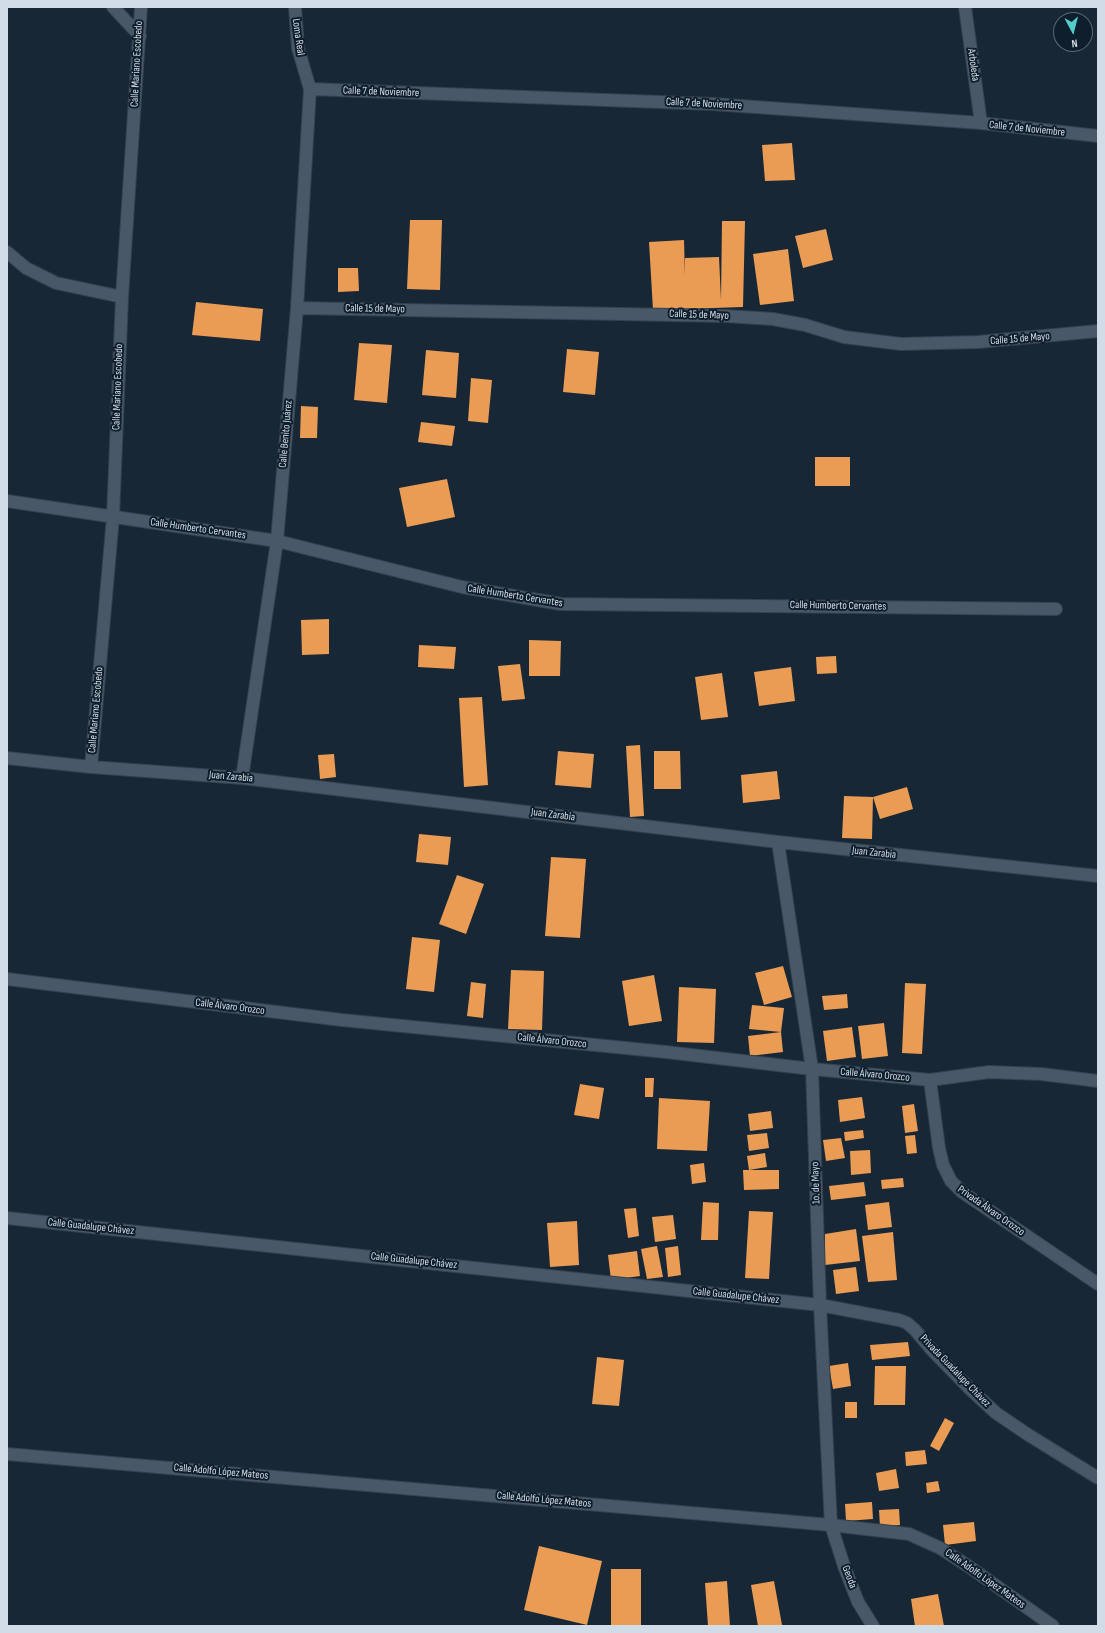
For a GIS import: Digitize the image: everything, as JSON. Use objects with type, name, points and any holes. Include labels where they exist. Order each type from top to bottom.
[{"type":"street","points":[[113,7],[140,36]]},
{"type":"street","name":"Calle Mariano Escobedo","points":[[91,767],[113,517],[122,297],[141,7]]},
{"type":"street","name":"Loma Real","points":[[295,7],[298,48],[310,89]]},
{"type":"street","name":"Arboleda","points":[[965,7],[981,123]]},
{"type":"street","name":"Calle 7 de Noviembre","points":[[310,89],[713,104],[981,123],[1098,136]]},
{"type":"street","name":"Calle Benito Juárez","points":[[242,778],[276,541],[297,308],[310,89]]},
{"type":"street","points":[[7,252],[26,268],[56,283],[122,297]]},
{"type":"street","name":"Calle 15 de Mayo","points":[[297,308],[726,316],[773,320],[805,325],[844,337],[901,344],[978,342],[1098,331]]},
{"type":"street","name":"Calle Humberto Cervantes","points":[[7,501],[276,541],[462,587],[561,604],[1056,609]]},
{"type":"street","name":"Juan Zarabia","points":[[7,758],[91,767],[242,778],[778,842],[1098,876]]},
{"type":"street","name":"1o. de Mayo","points":[[778,842],[812,1069],[820,1305],[831,1525]]},
{"type":"street","name":"Calle Álvaro Orozco","points":[[7,979],[342,1020],[666,1052],[812,1069],[930,1080],[989,1072],[1041,1074],[1098,1081]]},
{"type":"street","name":"Privada Álvaro Orozco","points":[[930,1080],[939,1148],[943,1165],[951,1181],[962,1192],[1098,1284]]},
{"type":"street","name":"Calle Guadalupe Chávez","points":[[7,1218],[820,1305]]},
{"type":"street","name":"Privada Guadalupe Chávez","points":[[820,1305],[899,1320],[907,1323],[969,1388],[996,1413],[1098,1478]]},
{"type":"street","name":"Calle Adolfo López Mateos","points":[[7,1454],[831,1525],[909,1534],[940,1548],[1053,1626]]},
{"type":"street","name":"Geoda","points":[[831,1525],[844,1566],[858,1602],[873,1626]]},
{"type":"building","points":[[792,143],[795,180],[765,181],[762,145]]},
{"type":"building","points":[[410,220],[442,220],[440,290],[407,289]]},
{"type":"building","points":[[722,221],[745,221],[743,307],[653,310],[649,242],[684,240],[685,276],[685,258],[719,257],[721,300]]},
{"type":"building","points":[[826,229],[833,260],[803,268],[795,236]]},
{"type":"building","points":[[788,249],[794,301],[760,305],[753,254]]},
{"type":"building","points":[[338,268],[358,268],[359,291],[338,292]]},
{"type":"building","points":[[196,302],[263,309],[260,341],[192,335]]},
{"type":"building","points":[[359,343],[392,345],[387,403],[354,400]]},
{"type":"building","points":[[567,349],[599,352],[595,395],[563,392]]},
{"type":"building","points":[[426,350],[459,353],[456,398],[422,395]]},
{"type":"building","points":[[471,378],[492,380],[488,423],[468,421]]},
{"type":"building","points":[[301,406],[318,407],[317,438],[300,438]]},
{"type":"building","points":[[421,422],[455,426],[452,446],[418,442]]},
{"type":"building","points":[[815,457],[850,457],[850,486],[815,486]]},
{"type":"building","points":[[447,479],[455,517],[407,527],[399,488]]},
{"type":"building","points":[[329,619],[329,654],[302,655],[301,620]]},
{"type":"building","points":[[529,640],[561,641],[560,676],[529,676]]},
{"type":"building","points":[[419,645],[456,647],[454,669],[418,667]]},
{"type":"building","points":[[836,656],[837,673],[817,674],[816,657]]},
{"type":"building","points":[[520,664],[525,699],[502,701],[498,666]]},
{"type":"building","points":[[791,667],[795,701],[759,706],[754,672]]},
{"type":"building","points":[[722,673],[728,717],[701,720],[695,677]]},
{"type":"building","points":[[482,697],[488,785],[464,787],[459,698]]},
{"type":"building","points":[[640,745],[644,816],[630,817],[626,746]]},
{"type":"building","points":[[558,751],[594,754],[591,788],[555,785]]},
{"type":"building","points":[[654,751],[680,751],[681,789],[654,789]]},
{"type":"building","points":[[334,754],[336,777],[320,779],[318,755]]},
{"type":"building","points":[[777,771],[780,799],[743,803],[741,775]]},
{"type":"building","points":[[907,787],[913,809],[880,819],[873,797]]},
{"type":"building","points":[[844,796],[873,797],[872,839],[842,838]]},
{"type":"building","points":[[419,834],[451,837],[448,865],[416,862]]},
{"type":"building","points":[[551,857],[586,859],[580,938],[545,936]]},
{"type":"building","points":[[457,875],[484,884],[466,934],[439,924]]},
{"type":"building","points":[[412,937],[440,940],[434,992],[406,989]]},
{"type":"building","points":[[783,966],[792,997],[764,1005],[755,973]]},
{"type":"building","points":[[511,970],[544,971],[542,1030],[508,1029]]},
{"type":"building","points":[[654,975],[662,1021],[629,1026],[622,981]]},
{"type":"building","points":[[471,982],[486,984],[483,1018],[467,1016]]},
{"type":"building","points":[[905,983],[926,984],[922,1054],[902,1053]]},
{"type":"building","points":[[679,987],[716,989],[714,1043],[677,1042]]},
{"type":"building","points":[[847,994],[848,1008],[824,1010],[822,996]]},
{"type":"building","points":[[752,1005],[784,1008],[781,1032],[749,1029]]},
{"type":"building","points":[[884,1023],[888,1056],[862,1059],[858,1026]]},
{"type":"building","points":[[852,1027],[856,1057],[827,1061],[823,1031]]},
{"type":"building","points":[[781,1032],[783,1052],[750,1056],[748,1036]]},
{"type":"building","points":[[645,1078],[654,1078],[653,1097],[645,1097]]},
{"type":"building","points":[[580,1084],[604,1088],[599,1119],[574,1115]]},
{"type":"building","points":[[862,1097],[865,1118],[840,1122],[838,1100]]},
{"type":"building","points":[[659,1098],[710,1101],[707,1151],[657,1149]]},
{"type":"building","points":[[914,1104],[918,1131],[905,1133],[902,1106]]},
{"type":"building","points":[[771,1111],[773,1128],[750,1131],[748,1114]]},
{"type":"building","points":[[863,1130],[864,1138],[845,1141],[844,1132]]},
{"type":"building","points":[[767,1133],[769,1148],[749,1151],[747,1135]]},
{"type":"building","points":[[915,1135],[917,1153],[907,1154],[905,1136]]},
{"type":"building","points":[[841,1138],[845,1158],[826,1161],[823,1140]]},
{"type":"building","points":[[870,1150],[871,1173],[851,1175],[850,1151]]},
{"type":"building","points":[[765,1153],[767,1167],[749,1170],[747,1156]]},
{"type":"building","points":[[704,1163],[706,1182],[692,1184],[690,1165]]},
{"type":"building","points":[[743,1170],[779,1170],[779,1189],[744,1190]]},
{"type":"building","points":[[903,1178],[904,1187],[882,1189],[881,1180]]},
{"type":"building","points":[[864,1182],[866,1196],[831,1200],[829,1186]]},
{"type":"building","points":[[703,1202],[719,1203],[718,1240],[701,1240]]},
{"type":"building","points":[[889,1202],[892,1227],[868,1230],[865,1205]]},
{"type":"building","points":[[636,1208],[639,1236],[628,1238],[624,1209]]},
{"type":"building","points":[[749,1211],[773,1212],[769,1279],[745,1278]]},
{"type":"building","points":[[673,1215],[676,1239],[655,1242],[652,1217]]},
{"type":"building","points":[[577,1221],[579,1265],[550,1267],[547,1223]]},
{"type":"building","points":[[856,1229],[860,1261],[825,1265],[825,1234]]},
{"type":"building","points":[[893,1232],[897,1280],[868,1282],[862,1236]]},
{"type":"building","points":[[657,1246],[663,1277],[647,1279],[641,1249]]},
{"type":"building","points":[[678,1246],[681,1275],[668,1277],[665,1248]]},
{"type":"building","points":[[637,1251],[640,1276],[611,1280],[608,1255]]},
{"type":"building","points":[[856,1267],[859,1291],[836,1294],[833,1270]]},
{"type":"building","points":[[908,1342],[910,1356],[872,1360],[870,1345]]},
{"type":"building","points":[[597,1357],[624,1360],[619,1406],[592,1404]]},
{"type":"building","points":[[848,1363],[851,1386],[833,1389],[829,1366]]},
{"type":"building","points":[[875,1366],[906,1366],[905,1405],[874,1405]]},
{"type":"building","points":[[845,1402],[857,1402],[857,1418],[845,1418]]},
{"type":"building","points":[[945,1418],[954,1423],[939,1451],[930,1446]]},
{"type":"building","points":[[925,1450],[927,1464],[906,1466],[905,1452]]},
{"type":"building","points":[[896,1469],[899,1488],[879,1491],[876,1473]]},
{"type":"building","points":[[938,1481],[940,1491],[927,1493],[926,1483]]},
{"type":"building","points":[[872,1502],[873,1519],[846,1521],[845,1504]]},
{"type":"building","points":[[899,1509],[900,1525],[880,1527],[879,1510]]},
{"type":"building","points":[[974,1522],[976,1541],[945,1545],[943,1525]]},
{"type":"building","points":[[539,1546],[602,1561],[587,1625],[524,1610]]},
{"type":"building","points":[[611,1569],[641,1569],[641,1626],[611,1626]]},
{"type":"building","points":[[727,1581],[730,1626],[708,1626],[705,1583]]},
{"type":"building","points":[[774,1581],[782,1625],[758,1626],[751,1585]]},
{"type":"building","points":[[938,1594],[944,1626],[915,1626],[911,1599]]}]
